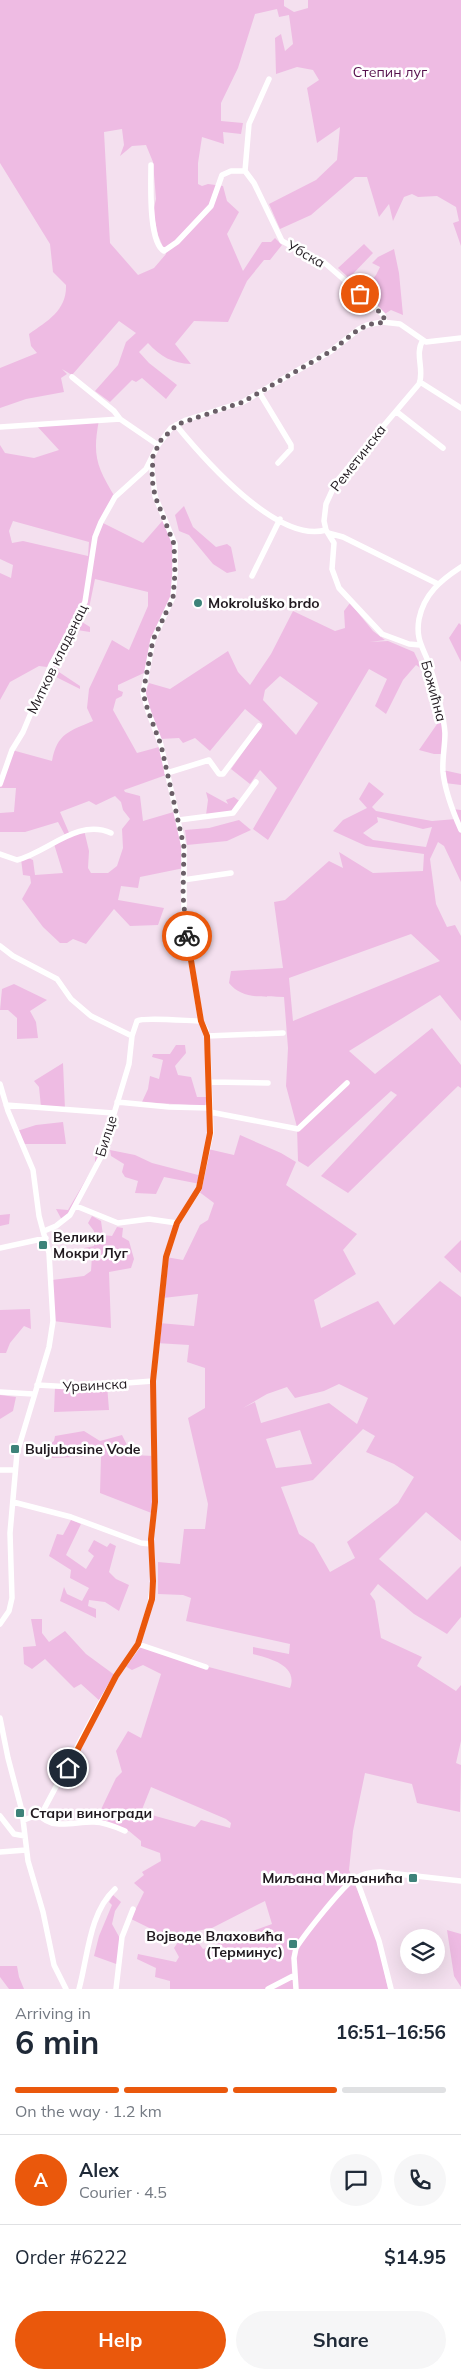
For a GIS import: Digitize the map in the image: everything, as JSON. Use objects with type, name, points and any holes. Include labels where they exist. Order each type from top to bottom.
[{"type":"street","points":[[151,165],[151,212],[158,244],[164,251],[177,242],[211,206],[222,175],[231,171],[245,171],[249,124],[269,79]]},
{"type":"street","name":"Убска","points":[[245,171],[254,183],[282,241],[326,264],[373,305],[383,315],[385,322]]},
{"type":"street","points":[[24,1820],[40,1815],[71,1762],[116,1676],[138,1644],[145,1627],[152,1594],[151,1544],[155,1502],[153,1381],[166,1257],[177,1223],[199,1188],[210,1138],[210,1082],[207,1036],[201,1021],[184,921],[184,852],[179,820],[161,745],[143,693],[153,640],[173,598],[175,573],[174,544],[155,496],[152,460],[158,444],[176,425],[235,406],[331,351],[359,329],[371,324],[385,322],[404,326],[422,340],[434,342],[461,338]]},
{"type":"street","points":[[422,340],[419,349],[420,382],[461,408]]},
{"type":"street","points":[[72,377],[120,418],[158,444]]},
{"type":"street","name":"Реметинска","points":[[420,382],[332,488],[325,508],[327,531],[334,543],[332,569],[339,588],[382,634],[409,644],[420,645]]},
{"type":"street","points":[[259,392],[291,445],[291,449],[278,463]]},
{"type":"street","points":[[397,412],[443,448]]},
{"type":"street","points":[[0,428],[120,418]]},
{"type":"street","points":[[176,425],[203,457],[251,502],[301,529],[327,531],[343,537],[438,584]]},
{"type":"street","name":"Митков кладенац","points":[[0,784],[12,750],[23,732],[52,665],[84,602],[95,537],[100,522],[115,497],[135,480],[152,460]]},
{"type":"street","points":[[252,576],[280,519]]},
{"type":"street","name":"Божићна","points":[[461,567],[438,584],[427,597],[421,611],[418,633],[420,645],[431,668],[444,724],[443,774],[451,804],[461,830]]},
{"type":"street","points":[[167,773],[209,760],[219,774],[223,774],[259,726]]},
{"type":"street","points":[[179,820],[233,813],[256,782]]},
{"type":"street","points":[[0,854],[17,860],[80,831],[99,830],[111,833]]},
{"type":"street","points":[[183,880],[231,873]]},
{"type":"street","points":[[0,946],[13,956],[57,979],[71,999],[91,1016],[132,1036]]},
{"type":"street","name":"Билце","points":[[44,1231],[63,1222],[76,1206],[101,1156],[129,1064],[132,1036],[137,1022],[144,1018],[175,1022],[201,1021]]},
{"type":"street","points":[[207,1036],[283,1033]]},
{"type":"street","points":[[210,1082],[268,1083]]},
{"type":"street","points":[[117,1102],[169,1108],[210,1110],[298,1129],[347,1083]]},
{"type":"street","points":[[0,1084],[6,1105],[33,1170],[39,1216],[51,1264],[53,1327],[18,1446],[14,1470],[10,1533],[12,1602],[9,1611],[0,1624]]},
{"type":"street","points":[[6,1105],[113,1113]]},
{"type":"street","points":[[76,1206],[118,1223],[149,1220],[177,1223]]},
{"type":"street","points":[[0,1248],[46,1238]]},
{"type":"street","name":"Урвинска","points":[[37,1385],[73,1387],[153,1381]]},
{"type":"street","points":[[0,1392],[33,1394]]},
{"type":"street","points":[[0,1470],[14,1470]]},
{"type":"street","points":[[13,1502],[71,1516],[141,1543],[151,1544]]},
{"type":"street","points":[[138,1644],[206,1667]]},
{"type":"street","points":[[0,1718],[6,1752],[24,1820],[26,1850],[43,1912],[54,1965],[66,1989]]},
{"type":"street","points":[[40,1815],[44,1820],[51,1823],[95,1822],[125,1831]]},
{"type":"street","points":[[0,1816],[14,1834],[25,1836]]},
{"type":"street","points":[[0,1852],[26,1850]]},
{"type":"street","points":[[296,1989],[294,1954],[298,1945],[342,1891],[356,1878],[368,1873],[380,1872],[461,1881]]},
{"type":"street","points":[[356,1878],[383,1954],[391,1989]]},
{"type":"street","points":[[79,1989],[90,1939],[98,1915],[105,1899],[115,1889]]},
{"type":"street","points":[[116,1989],[122,1937],[133,1909]]},
{"type":"street","points":[[268,1989],[295,1975]]},
{"type":"green space","name":"Степин луг","points":[[0,0],[284,0],[284,6],[294,12],[308,8],[308,0],[461,0],[461,246],[453,223],[459,221],[456,207],[437,196],[418,197],[412,194],[404,197],[393,221],[389,204],[379,217],[367,177],[355,177],[311,215],[280,229],[269,204],[316,180],[337,160],[340,127],[317,143],[307,88],[319,80],[313,70],[297,67],[276,74],[275,38],[281,34],[285,51],[293,44],[289,15],[279,17],[277,9],[255,14],[238,68],[221,103],[221,121],[243,123],[241,134],[223,132],[224,144],[202,137],[198,163],[198,184],[202,186],[208,184],[223,186],[227,201],[239,212],[227,234],[243,271],[262,242],[271,242],[275,238],[282,245],[270,260],[264,260],[247,281],[228,322],[194,321],[175,344],[191,364],[167,358],[148,343],[139,352],[149,363],[177,385],[166,399],[142,378],[136,382],[132,380],[110,402],[95,391],[118,365],[126,342],[136,333],[119,321],[72,375],[62,369],[67,374],[61,378],[64,392],[26,399],[0,408],[0,368],[37,353],[31,346],[29,334],[60,308],[66,285],[53,272],[50,244],[0,163]],"holes":[[[122,129],[124,145],[120,156],[132,146],[146,145],[153,162],[156,199],[153,212],[158,235],[166,254],[154,268],[138,275],[110,243],[104,132]]]},
{"type":"green space","points":[[364,244],[373,253],[349,278],[338,268]]},
{"type":"green space","points":[[394,249],[399,273],[403,315],[391,310],[383,315],[360,294],[376,275],[380,267],[372,263],[378,257]]},
{"type":"green space","points":[[99,420],[96,452],[100,469],[115,497],[101,522],[143,543],[164,519],[173,542],[175,597],[151,642],[146,672],[118,685],[118,690],[123,692],[122,696],[116,699],[113,710],[137,753],[159,747],[166,775],[124,790],[125,792],[140,796],[143,821],[177,811],[184,868],[140,877],[138,888],[121,886],[118,900],[164,908],[158,925],[130,926],[114,909],[86,944],[73,939],[67,943],[60,943],[43,927],[22,899],[31,883],[30,876],[23,875],[21,859],[26,857],[33,860],[35,875],[63,873],[54,844],[66,837],[58,822],[25,832],[0,832],[0,813],[14,812],[16,788],[0,788],[0,786],[12,750],[52,761],[57,744],[66,734],[93,721],[87,708],[89,689],[112,640],[129,650],[148,606],[148,592],[95,579],[89,608],[82,622],[90,627],[90,632],[77,630],[58,666],[59,672],[80,686],[80,689],[52,675],[47,667],[39,666],[10,682],[0,700],[0,573],[11,578],[13,565],[0,559],[0,445],[5,453],[34,458],[59,450],[36,425]],"holes":[[[13,521],[89,542],[88,556],[23,541],[12,543],[9,531]],[[115,796],[121,802],[123,810],[130,819],[122,829],[123,848],[117,866],[108,873],[91,873],[88,868],[89,851],[84,830],[70,835],[60,812],[89,801],[96,805]]]},
{"type":"green space","points":[[184,506],[193,527],[216,547],[227,544],[231,547],[236,571],[227,573],[213,564],[189,535],[179,531],[175,515]]},
{"type":"green space","points":[[350,603],[373,631],[385,640],[370,642],[388,641],[414,652],[422,669],[416,665],[403,680],[386,714],[375,706],[387,679],[369,669],[268,840],[253,829],[277,788],[260,770],[250,784],[231,769],[263,724],[245,709],[210,751],[195,738],[183,743],[179,738],[160,739],[145,693],[149,683],[170,689],[228,651],[238,672],[250,685],[271,654],[293,611],[335,631],[345,628],[344,611]],"holes":[[[280,676],[318,703],[296,735],[263,700],[265,690]]]},
{"type":"green space","points":[[459,623],[461,625],[461,662],[449,638]]},
{"type":"green space","points":[[442,717],[443,754],[419,750]]},
{"type":"green space","points":[[443,770],[461,774],[461,785],[445,783]]},
{"type":"green space","points":[[369,782],[384,794],[372,807],[376,811],[432,821],[456,819],[453,809],[461,810],[461,882],[444,846],[438,842],[430,859],[436,904],[447,927],[455,925],[461,936],[461,1021],[440,995],[349,1051],[375,1074],[432,1028],[461,1065],[461,1088],[458,1086],[348,1193],[321,1176],[397,1095],[391,1091],[308,1167],[298,1161],[297,1127],[286,1086],[288,1048],[284,997],[247,995],[229,983],[231,971],[283,968],[274,902],[285,900],[329,861],[343,868],[339,852],[373,873],[423,871],[424,854],[366,846],[333,831],[343,820],[367,808],[359,799]],"holes":[[[377,817],[423,829],[432,827],[426,847],[373,840],[363,833],[378,822]],[[411,934],[440,961],[293,1021],[289,978]]]},
{"type":"green space","points":[[206,792],[228,804],[226,800],[234,797],[242,803],[234,812],[206,815],[208,800]]},
{"type":"green space","points":[[239,820],[251,830],[227,841],[187,845],[185,830],[209,828]]},
{"type":"green space","points":[[14,984],[47,1000],[30,1011],[36,1022],[38,1038],[17,1039],[17,1018],[8,1010],[0,1010],[2,989]]},
{"type":"green space","points":[[176,1045],[185,1045],[186,1053],[175,1066],[178,1075],[191,1077],[197,1097],[207,1097],[205,1106],[142,1102],[148,1089],[150,1076],[159,1079],[163,1060],[152,1057],[153,1054],[170,1054]]},
{"type":"green space","points":[[63,1063],[65,1109],[41,1107],[39,1087],[34,1081]]},
{"type":"green space","points":[[63,1122],[66,1144],[23,1144],[17,1131],[36,1125]]},
{"type":"green space","points":[[240,1135],[281,1153],[296,1162],[286,1185],[357,1234],[343,1250],[356,1274],[314,1300],[321,1328],[378,1301],[394,1325],[440,1281],[461,1297],[461,1541],[426,1512],[379,1559],[427,1600],[461,1566],[461,1617],[447,1634],[414,1614],[378,1584],[370,1594],[375,1601],[381,1638],[422,1657],[417,1666],[456,1691],[461,1685],[461,1741],[456,1763],[461,1765],[460,1812],[417,1803],[412,1784],[365,1773],[353,1831],[349,1870],[376,1934],[388,1989],[170,1989],[170,1981],[155,1977],[156,1968],[137,1959],[138,1954],[176,1962],[179,1957],[174,1948],[178,1942],[131,1919],[144,1892],[134,1883],[144,1875],[142,1872],[161,1861],[160,1853],[141,1846],[141,1841],[129,1831],[95,1822],[116,1778],[122,1772],[116,1751],[128,1731],[141,1738],[161,1674],[143,1665],[132,1670],[123,1665],[138,1644],[197,1664],[290,1688],[292,1680],[286,1668],[274,1660],[253,1654],[253,1647],[289,1654],[290,1644],[186,1621],[191,1598],[183,1595],[158,1594],[158,1562],[180,1564],[184,1529],[205,1529],[208,1504],[188,1418],[205,1408],[205,1368],[187,1362],[189,1345],[156,1343],[159,1323],[194,1326],[198,1294],[163,1298],[166,1257],[183,1260],[200,1225],[208,1220],[214,1203],[198,1191],[200,1184],[164,1177],[156,1194],[135,1193],[138,1181],[125,1177],[122,1172],[124,1164],[111,1156],[110,1150],[135,1155],[152,1163],[202,1176],[208,1149],[234,1155]],"holes":[[[339,1384],[368,1398],[357,1424],[329,1403],[261,1423],[255,1402],[243,1408],[267,1394],[287,1387],[295,1398],[324,1391]],[[363,1429],[375,1436],[366,1452],[394,1464],[414,1477],[398,1503],[347,1542],[355,1558],[330,1572],[314,1544],[299,1534],[281,1487],[313,1480]],[[300,1430],[312,1464],[276,1468],[266,1439]],[[151,1787],[226,1819],[231,1823],[230,1828],[201,1820],[195,1827],[141,1812]],[[265,1901],[272,1924],[203,1949],[197,1941],[197,1931],[212,1928]]]},
{"type":"green space","points":[[106,1145],[63,1222],[56,1209],[68,1210],[95,1164],[95,1149]]},
{"type":"green space","points":[[10,1214],[9,1224],[0,1226],[0,1215]]},
{"type":"green space","points":[[92,1216],[101,1221],[103,1235],[112,1236],[117,1227],[123,1228],[122,1237],[129,1241],[134,1259],[131,1268],[109,1272],[111,1328],[53,1321],[52,1280],[84,1276],[91,1271],[92,1255],[84,1252],[84,1248],[94,1246],[94,1231],[88,1223]]},
{"type":"green space","points":[[461,1240],[461,1273],[444,1257]]},
{"type":"green space","points":[[30,1309],[31,1329],[24,1326],[10,1343],[6,1353],[0,1353],[0,1310]]},
{"type":"green space","points":[[107,1385],[109,1410],[54,1412],[55,1387]]},
{"type":"green space","points":[[0,1395],[16,1397],[13,1411],[0,1419]]},
{"type":"green space","points":[[84,1431],[100,1441],[122,1435],[132,1455],[154,1456],[154,1514],[100,1493],[101,1456],[52,1458],[49,1445],[54,1441],[55,1436]]},
{"type":"green space","points":[[71,1520],[81,1524],[66,1555],[86,1569],[94,1556],[88,1551],[94,1540],[107,1547],[110,1543],[116,1546],[109,1572],[116,1579],[129,1585],[119,1611],[105,1602],[89,1600],[88,1606],[96,1609],[96,1618],[60,1601],[64,1587],[67,1594],[82,1601],[89,1588],[70,1578],[71,1570],[49,1556],[57,1534],[63,1535]]},
{"type":"green space","points":[[31,1619],[42,1619],[42,1633],[49,1642],[65,1631],[86,1654],[116,1676],[101,1702],[81,1684],[74,1688],[45,1659],[32,1669],[24,1664],[23,1647],[36,1646]]},
{"type":"green space","points":[[113,1895],[121,1902],[115,1911],[112,1924],[122,1942],[119,1965],[94,1956],[99,1936],[112,1905],[109,1902]]},
{"type":"green space","points":[[447,1930],[461,1934],[461,1987],[454,1976]]},
{"type":"green space","points":[[0,1966],[17,1966],[24,1989],[9,1989],[0,1977]]},
{"type":"way so far","points":[[187,936],[183,896],[184,847],[158,733],[150,718],[143,693],[153,640],[173,598],[175,573],[174,544],[155,496],[151,461],[158,444],[171,428],[191,418],[235,406],[331,351],[364,326],[385,322],[383,315],[360,294]]},
{"type":"place","name":"Mokroluško brdo","points":[[198,603]]},
{"type":"place","name":"Велики Мокри Луг","points":[[43,1245]]},
{"type":"place","name":"Buljubasine Vode","points":[[15,1449]]},
{"type":"place","name":"Стари виногради","points":[[20,1813]]},
{"type":"place","name":"Миљана Миљанића","points":[[413,1878]]},
{"type":"place","name":"Војводе Влаховића (Терминус)","points":[[293,1944]]},
{"type":"route","points":[[68,1768],[116,1676],[138,1644],[145,1627],[152,1599],[151,1539],[155,1502],[153,1381],[166,1257],[177,1223],[199,1188],[210,1133],[210,1082],[207,1036],[201,1021],[187,936]]}]
